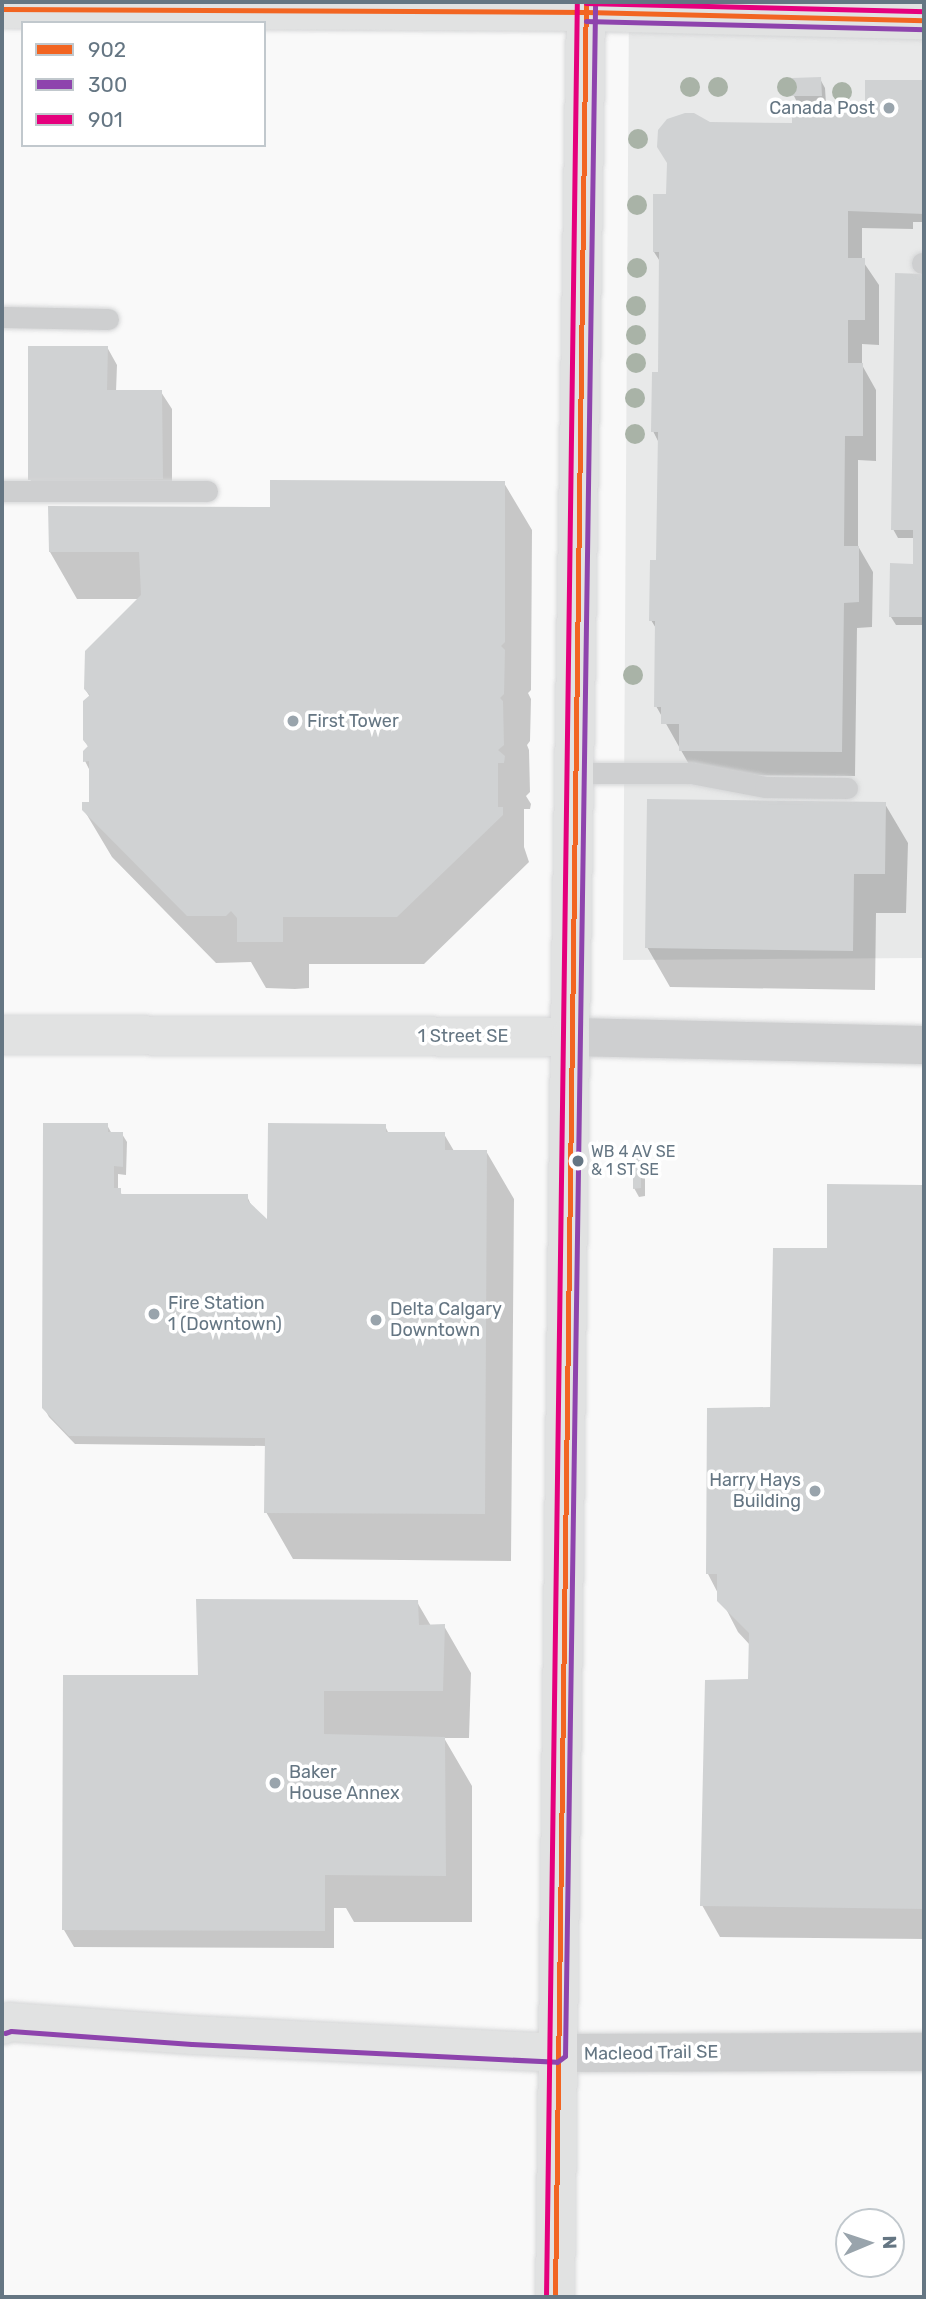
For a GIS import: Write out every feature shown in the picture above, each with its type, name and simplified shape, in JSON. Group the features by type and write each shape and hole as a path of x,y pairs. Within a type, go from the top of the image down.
{"main road":[{"path":"555,2297 586,7"},
{"path":"2,9 586,7 924,20"},
{"name":"1 Street SE","path":"2,1035 570,1037"},
{"name":"Macleod Trail SE","path":"2,2025 10,2021 192,2035 557,2053"}],"street":[{"name":"1 Street SE","path":"570,1037 924,1045"},
{"name":"Macleod Trail SE","path":"557,2053 924,2052"}],"lane":[{"path":"2,317 108,319"},
{"path":"2,491 207,491"},
{"path":"574,773 691,773 765,787 847,788"}],"shaded area":[{"path":"629,2 924,2 924,958 623,960"}],"building":[{"path":"821,77 822,96 792,96 792,78"},
{"path":"865,80 924,80 924,214 848,211 848,258 865,258 865,320 848,320 848,363 863,363 863,436 845,436 844,546 859,546 859,602 844,603 842,752 679,751 679,724 661,724 661,707 654,707 655,621 649,621 650,560 656,560 658,432 651,432 652,372 658,372 659,252 653,252 653,194 666,194 667,163 657,147 658,130 667,119 685,113 694,113 710,122 792,123 792,113 848,113 848,109 865,110"},
{"path":"895,273 924,274 924,617 889,617 890,563 913,564 913,530 891,530"},
{"path":"28,346 108,346 107,390 162,390 163,479 28,480"},
{"name":"First Tower","path":"270,480 505,481 505,642 501,646 505,650 504,694 500,698 503,701 504,745 498,750 505,756 504,763 498,763 498,807 503,807 503,815 397,917 283,917 283,942 237,942 237,918 231,911 226,916 187,916 82,810 82,802 89,802 89,761 83,762 83,751 88,746 83,740 83,701 90,695 84,689 85,651 141,595 139,552 49,552 48,506 270,507"},
{"path":"647,799 886,802 885,874 854,874 853,951 645,948"},
{"path":"43,1123 108,1123 108,1132 123,1132 123,1167 114,1166 114,1188 121,1188 121,1194 248,1194 248,1201 267,1219 268,1123 386,1124 386,1132 445,1132 445,1150 487,1150 485,1514 264,1513 265,1438 69,1436 42,1408"},
{"path":"633,1153 641,1153 641,1188 633,1189"},
{"name":"Harry Hays Building","path":"827,1184 924,1185 924,1909 700,1906 705,1680 748,1679 749,1633 717,1601 717,1574 706,1574 707,1408 770,1407 773,1248 827,1248"},
{"path":"196,1599 418,1600 419,1625 445,1624 443,1691 324,1691 324,1734 445,1737 446,1876 325,1875 325,1931 62,1930 63,1675 198,1675"}],"transit line":[{"name":"901","path":"546,2297 577,2"},
{"name":"902","path":"555,2297 586,2"},
{"name":"300","path":"5,2033 11,2031 192,2044 557,2062 565,2056 595,2"},
{"name":"901","path":"586,3 924,11"},
{"name":"902","path":"2,9 586,12 924,20"},
{"name":"300","path":"586,21 924,29"}],"place":[{"name":"Canada Post","path":"889,108"},
{"name":"First Tower","path":"293,721"},
{"name":"WB 4 AV SE & 1 ST SE","path":"578,1161"},
{"name":"Fire Station 1 (Downtown)","path":"154,1314"},
{"name":"Delta Calgary Downtown","path":"376,1320"},
{"name":"Harry Hays Building","path":"815,1491"},
{"name":"Baker House Annex","path":"275,1783"}]}
